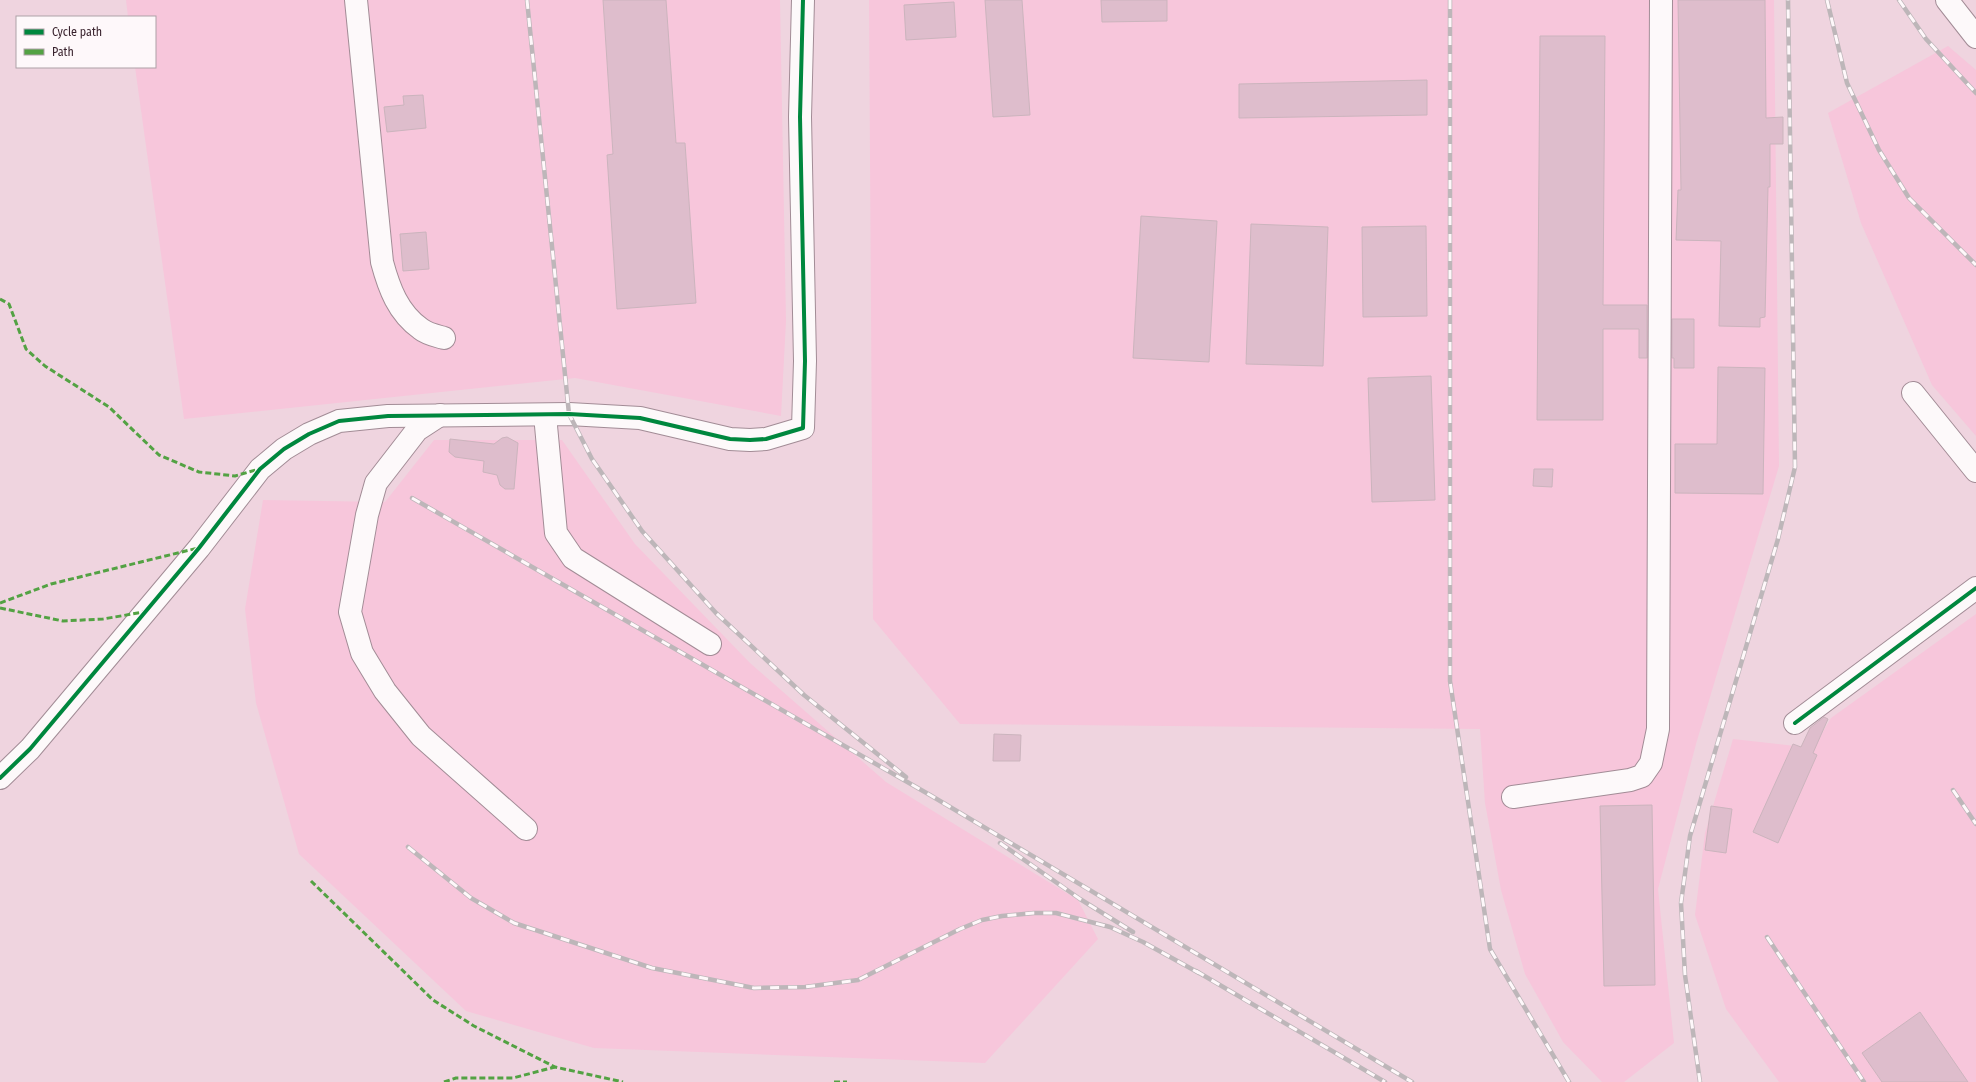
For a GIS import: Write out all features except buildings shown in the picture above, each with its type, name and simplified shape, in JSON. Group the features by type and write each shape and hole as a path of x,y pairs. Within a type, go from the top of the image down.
{"street":[{"path":"356,0 382,262 389,286 402,310 421,330 444,338"},
{"path":"0,778 35,743 199,548 260,469 284,449 309,434 339,421 388,416 440,415 569,414 640,418 730,439 766,439 803,428 805,361 800,118 803,0"},
{"path":"1513,797 1630,780 1642,776 1651,763 1658,729 1661,0"},
{"path":"1947,0 1976,38"},
{"path":"1914,393 1976,471"},
{"path":"440,415 417,430 376,483 367,515 350,612 362,654 385,692 421,736 526,829"},
{"path":"545,415 556,533 573,558 710,644"},
{"path":"1795,723 1976,588"}],"shaded area":[{"path":"126,0 780,0 786,321 781,416 575,378 184,419 135,68 156,68 156,16 128,16"},
{"path":"869,0 1774,0 1779,466 1696,744 1658,889 1674,1043 1624,1082 1602,1082 1563,1042 1525,974 1501,890 1485,803 1480,729 960,724 873,619"},
{"path":"1948,46 1976,70 1976,436 1932,385 1861,223 1828,113"},
{"path":"434,440 562,440 635,544 750,663 886,782 1078,900 1098,939 985,1063 594,1048 466,1011 299,854 256,703 245,609 263,500 385,502"},
{"path":"1976,614 1976,1082 1779,1082 1726,1009 1695,915 1705,833 1733,739 1813,748 1831,718"}],"railway":[{"path":"527,0 569,414 592,459 642,531 716,613 804,695 906,777"},
{"path":"1450,0 1450,681 1490,949 1569,1082"},
{"path":"1700,1082 1685,975 1681,903 1690,836 1778,539 1795,467 1788,0"},
{"path":"1827,0 1847,83 1879,150 1909,198 1976,265"},
{"path":"1899,0 1926,39 1976,93"},
{"path":"412,498 930,795 1412,1082"},
{"path":"1953,790 1976,824"},
{"path":"1000,843 1080,899 1133,932"},
{"path":"408,847 471,898 514,923 652,968 754,988 805,987 858,980 960,929 982,920 1002,916 1034,913 1056,913 1110,927 1143,942 1199,973"},
{"path":"1767,937 1864,1082"},
{"path":"1196,971 1385,1082"}],"marked path":[{"path":"0,299 9,304 26,349 45,366 109,407 159,455 199,472 235,476 259,469"},
{"path":"0,603 51,584 198,548"},
{"path":"0,608 63,621 103,619 144,612"},
{"path":"311,881 433,1000 474,1026 555,1067 623,1082"},
{"path":"444,1082 456,1078 513,1078 555,1067"},
{"path":"834,1082 847,1082"}],"cycle path":[{"path":"0,778 30,749 199,548 260,469 284,449 309,434 339,421 388,416 569,414 640,418 730,439 750,440 766,439 803,428 805,361 800,117 803,0"},
{"path":"1795,723 1976,588"}]}
